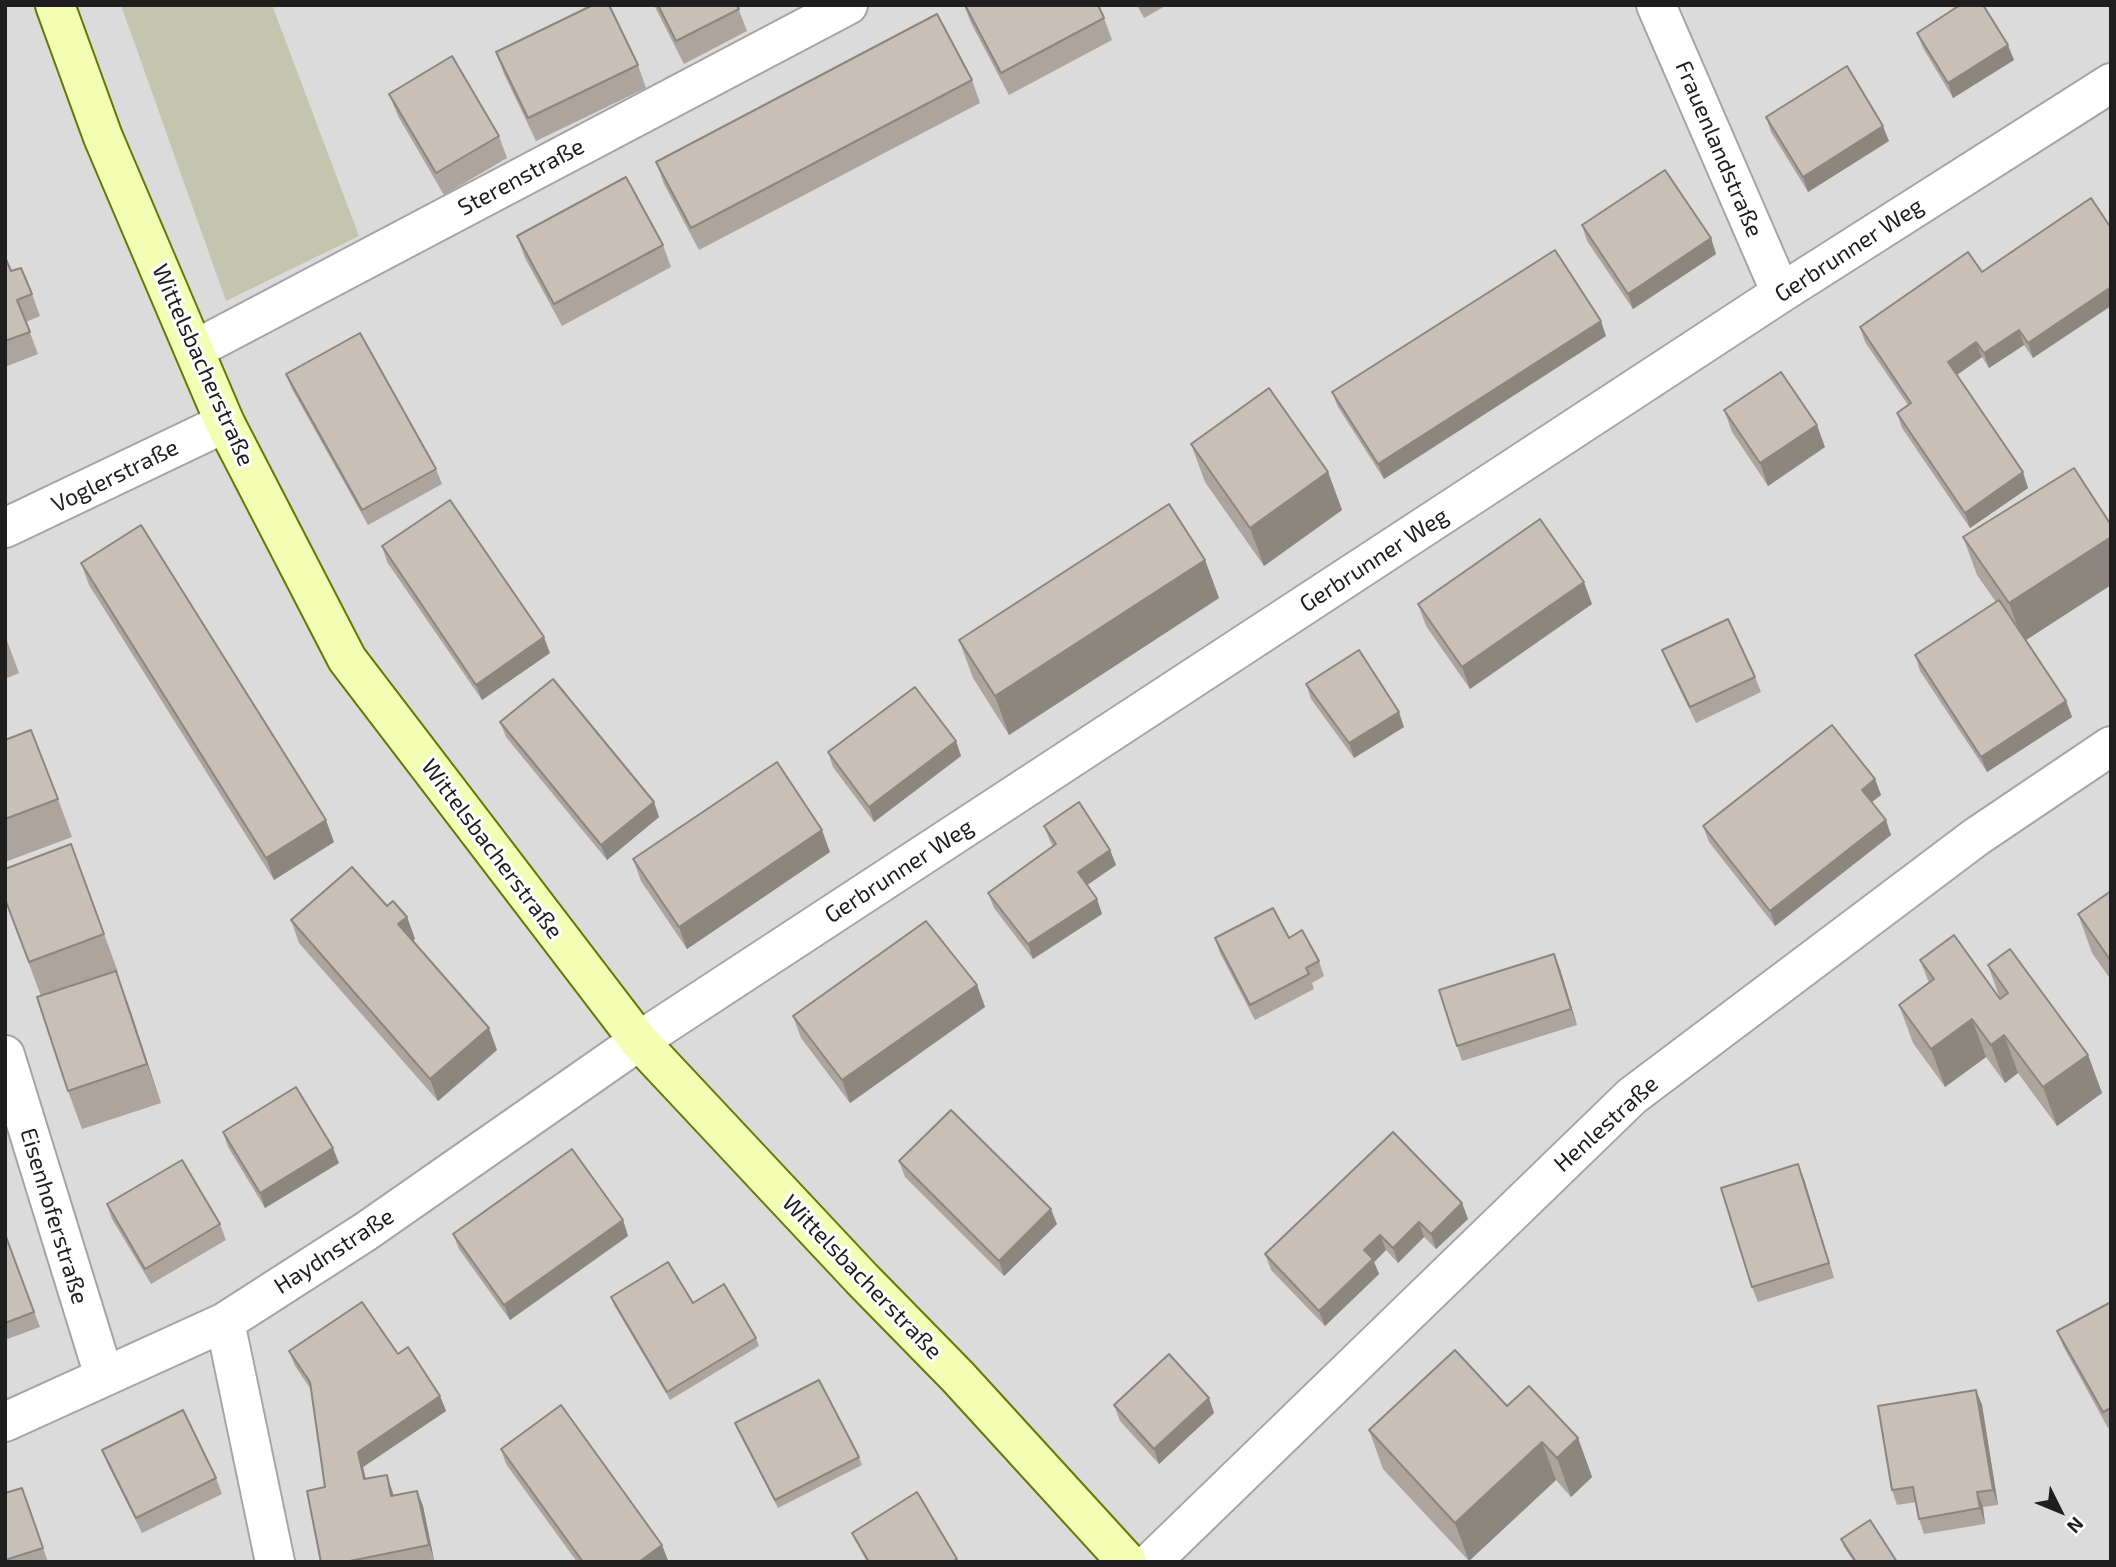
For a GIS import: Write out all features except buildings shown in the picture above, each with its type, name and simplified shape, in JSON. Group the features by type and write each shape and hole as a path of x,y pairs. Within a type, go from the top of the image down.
{"street":[{"name":"Wittelsbacherstraße","path":"55,5 103,137 225,423 347,659 639,1041 862,1279 958,1377 1127,1562"},
{"name":"Sterenstraße","path":"194,350 848,5"},
{"name":"Frauenlandstraße","path":"1657,5 1781,293"},
{"name":"Gerbrunner Weg","path":"639,1041 1781,293 2111,83"},
{"name":"Voglerstraße","path":"5,528 225,423"},
{"name":"Henlestraße","path":"1151,1562 1632,1096 1976,837 2111,746"},
{"name":"Haydnstraße","path":"5,1422 225,1322 365,1233 639,1041"},
{"name":"Eisenhoferstraße","path":"5,1055 104,1376"},
{"path":"225,1322 275,1562"}],"shaded area":[{"path":"5,5 2111,5 2111,1562 5,1562"},
{"path":"121,5 272,5 359,236 226,301"}]}
